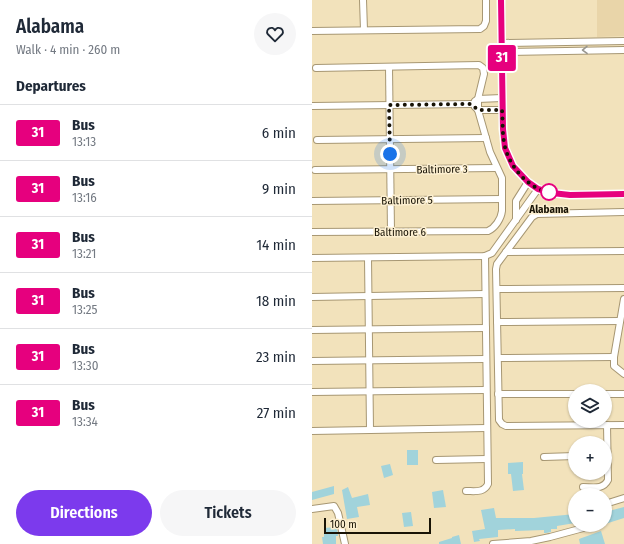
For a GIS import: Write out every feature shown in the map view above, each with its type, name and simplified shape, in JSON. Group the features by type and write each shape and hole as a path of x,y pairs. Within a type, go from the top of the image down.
{"street":[{"path":"363,0 364,30"},
{"path":"312,31 480,29 484,26 486,21 486,0"},
{"path":"501,0 503,129 505,148 513,166 528,182 538,189 552,193 570,195 624,194"},
{"path":"502,43 624,41"},
{"path":"502,52 624,50"},
{"path":"316,68 479,65 483,68 484,74 478,99 478,110 496,168 502,178 502,199"},
{"path":"389,66 391,232"},
{"path":"313,106 471,104 478,99 502,98"},
{"path":"471,104 478,110 502,110"},
{"path":"317,140 486,138"},
{"name":"Baltimore 3","path":"315,170 496,168"},
{"path":"516,220 516,201 528,182"},
{"path":"312,258 485,256 492,253 538,189"},
{"name":"Baltimore 5","path":"312,202 502,199"},
{"name":"Baltimore 6","path":"312,232 488,231 492,229 501,216 502,199"},
{"path":"568,425 506,426 499,420 496,270 506,252 532,217 537,214 624,212"},
{"path":"506,252 624,251"},
{"path":"466,491 482,491 486,489 488,484 485,256"},
{"path":"368,258 370,430"},
{"path":"496,289 624,288"},
{"path":"312,297 485,294"},
{"path":"624,299 614,358 614,366 624,374"},
{"path":"497,322 620,321"},
{"path":"312,330 486,328"},
{"path":"498,358 614,358"},
{"path":"312,361 486,359"},
{"path":"312,392 486,390"},
{"path":"498,394 568,394"},
{"path":"612,394 624,394"},
{"path":"612,425 624,425"},
{"path":"312,431 487,428"},
{"path":"544,457 568,456"},
{"path":"436,460 487,460"},
{"path":"583,487 600,487 605,485 608,480"},
{"path":"612,502 624,498"},
{"path":"312,509 334,506 338,512 345,544"},
{"path":"493,544 531,541 550,538 570,532"}],"shaded area":[{"path":"597,0 624,0 624,36 597,37"}],"building":[{"path":"407,450 418,450 418,465 407,465"},
{"path":"523,462 522,474 524,490 513,491 511,474 508,474 508,463"},
{"path":"390,464 393,475 384,478 381,466"},
{"path":"334,486 334,494 312,500 312,492"},
{"path":"348,487 352,498 368,494 370,505 357,507 359,517 347,519 342,490"},
{"path":"443,490 446,507 434,508 432,492"},
{"path":"624,507 624,518 612,522 612,510"},
{"path":"494,508 496,518 534,518 568,515 568,524 557,526 557,529 551,529 551,532 546,533 544,533 544,530 498,530 498,537 479,539 480,541 474,542 472,531 485,529 481,510"},
{"path":"411,512 413,526 404,527 402,513"},
{"path":"337,527 338,536 336,536 336,544 323,544 322,537 324,537 324,528"},
{"path":"601,532 605,544 580,544 579,539"},
{"path":"459,535 461,544 439,544 439,542"}],"bus line":[{"name":"31","path":"501,0 503,129 505,148 513,166 528,182 538,189 552,193 570,195 624,194"}],"place":[{"name":"Alabama","path":"549,192"}],"route":[{"path":"390,154 389,105 471,104 478,110 502,110 505,148 513,166 528,182 538,189 552,193 549,192"}]}
